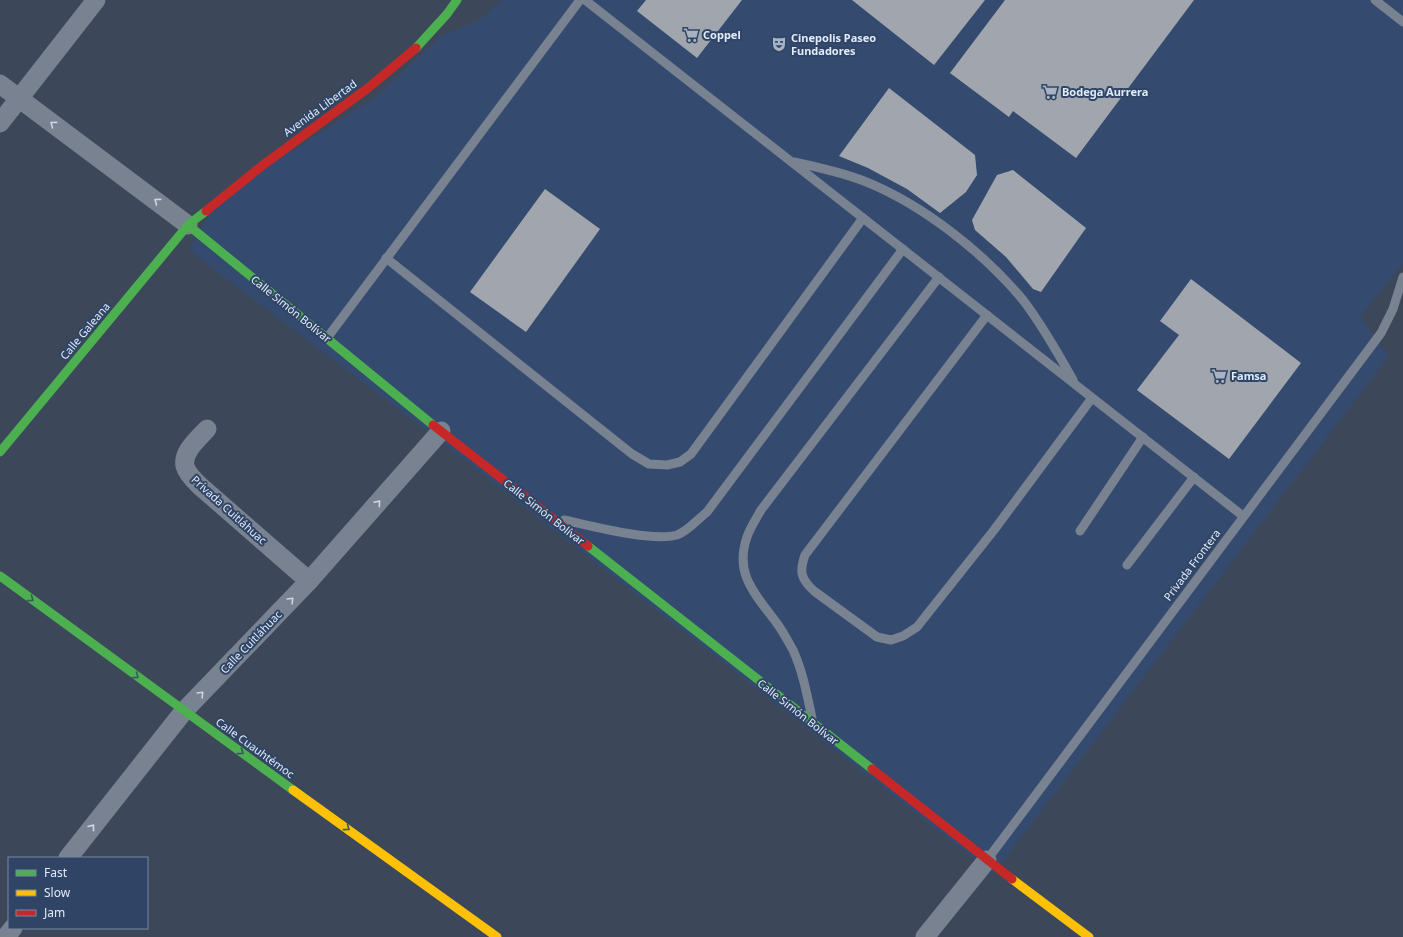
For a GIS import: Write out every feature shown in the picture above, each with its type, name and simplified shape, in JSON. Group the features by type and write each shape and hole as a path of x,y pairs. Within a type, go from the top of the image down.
{"street":[{"path":"0,123 96,0"},
{"name":"Avenida Libertad","path":"188,225 263,165 368,88 421,44 457,0"},
{"name":"Calle Simón Bolívar","path":"0,84 188,225 441,431 551,518 987,860 1089,937"},
{"name":"Calle Galeana","path":"0,452 188,225"},
{"name":"Privada Cuitláhuac","path":"207,429 189,450 185,467 189,474 200,486 309,581"},
{"name":"Calle Cuitláhuac","path":"69,857 184,712 309,581 441,431"},
{"name":"Calle Cuauhtémoc","path":"0,576 487,934"},
{"path":"925,937 987,860"},
{"path":"6,937 12,929"}],"lane":[{"path":"327,338 580,0"},
{"path":"1375,0 1403,22"},
{"path":"591,2 790,161 1244,516"},
{"path":"790,161 830,170 864,181 900,198 930,216 994,269 1023,301 1045,332 1075,384"},
{"path":"386,258 632,454 649,464 666,465 680,462 691,454 863,218"},
{"path":"551,518 628,533 662,537 678,534 692,525 706,512 903,249"},
{"path":"813,723 803,677 793,650 777,623 756,597 746,577 742,559 747,537 761,510 939,277"},
{"name":"Privada Frontera","path":"987,860 1381,333 1394,309 1403,277"},
{"path":"987,315 806,555 802,564 802,574 805,583 814,591 877,637 891,640 903,636 917,627 994,530 1092,398"},
{"path":"1080,531 1143,437"},
{"path":"1127,565 1194,477"}],"shaded area":[{"path":"502,0 1403,0 1403,263 1360,317 1389,356 993,874 444,444 189,250 219,198 376,97 441,36 479,20"}],"building":[{"name":"Coppel","path":"646,0 742,0 697,58 637,11"},
{"path":"852,0 985,0 934,65"},
{"name":"Bodega Aurrera","path":"1005,0 1194,0 1076,158 1013,111 1009,117 950,73"},
{"path":"889,88 975,155 977,175 966,192 940,213 907,189 868,168 839,156"},
{"path":"1013,170 1086,228 1041,292 1033,289 1006,257 975,230 972,220 997,175"},
{"path":"545,189 600,229 526,332 470,292"},
{"name":"Famsa","path":"1191,279 1301,363 1229,459 1137,390 1179,335 1160,321"}],"traffic: fast":[{"path":"416,48 447,14 457,0"},
{"path":"0,452 188,225 206,211"},
{"path":"188,225 433,425"},
{"path":"588,546 872,769"},
{"path":"0,576 293,790"}],"traffic: slow":[{"path":"293,790 497,937"},
{"path":"1012,879 1089,937"}],"traffic: jam":[{"path":"206,211 263,165 368,88 416,48"},
{"path":"433,425 588,546"},
{"path":"872,769 1012,879"}],"place":[{"name":"Coppel","path":"691,35"},
{"name":"Cinepolis Paseo Fundadores","path":"779,44"},
{"name":"Bodega Aurrera","path":"1050,92"},
{"name":"Famsa","path":"1219,376"}]}
